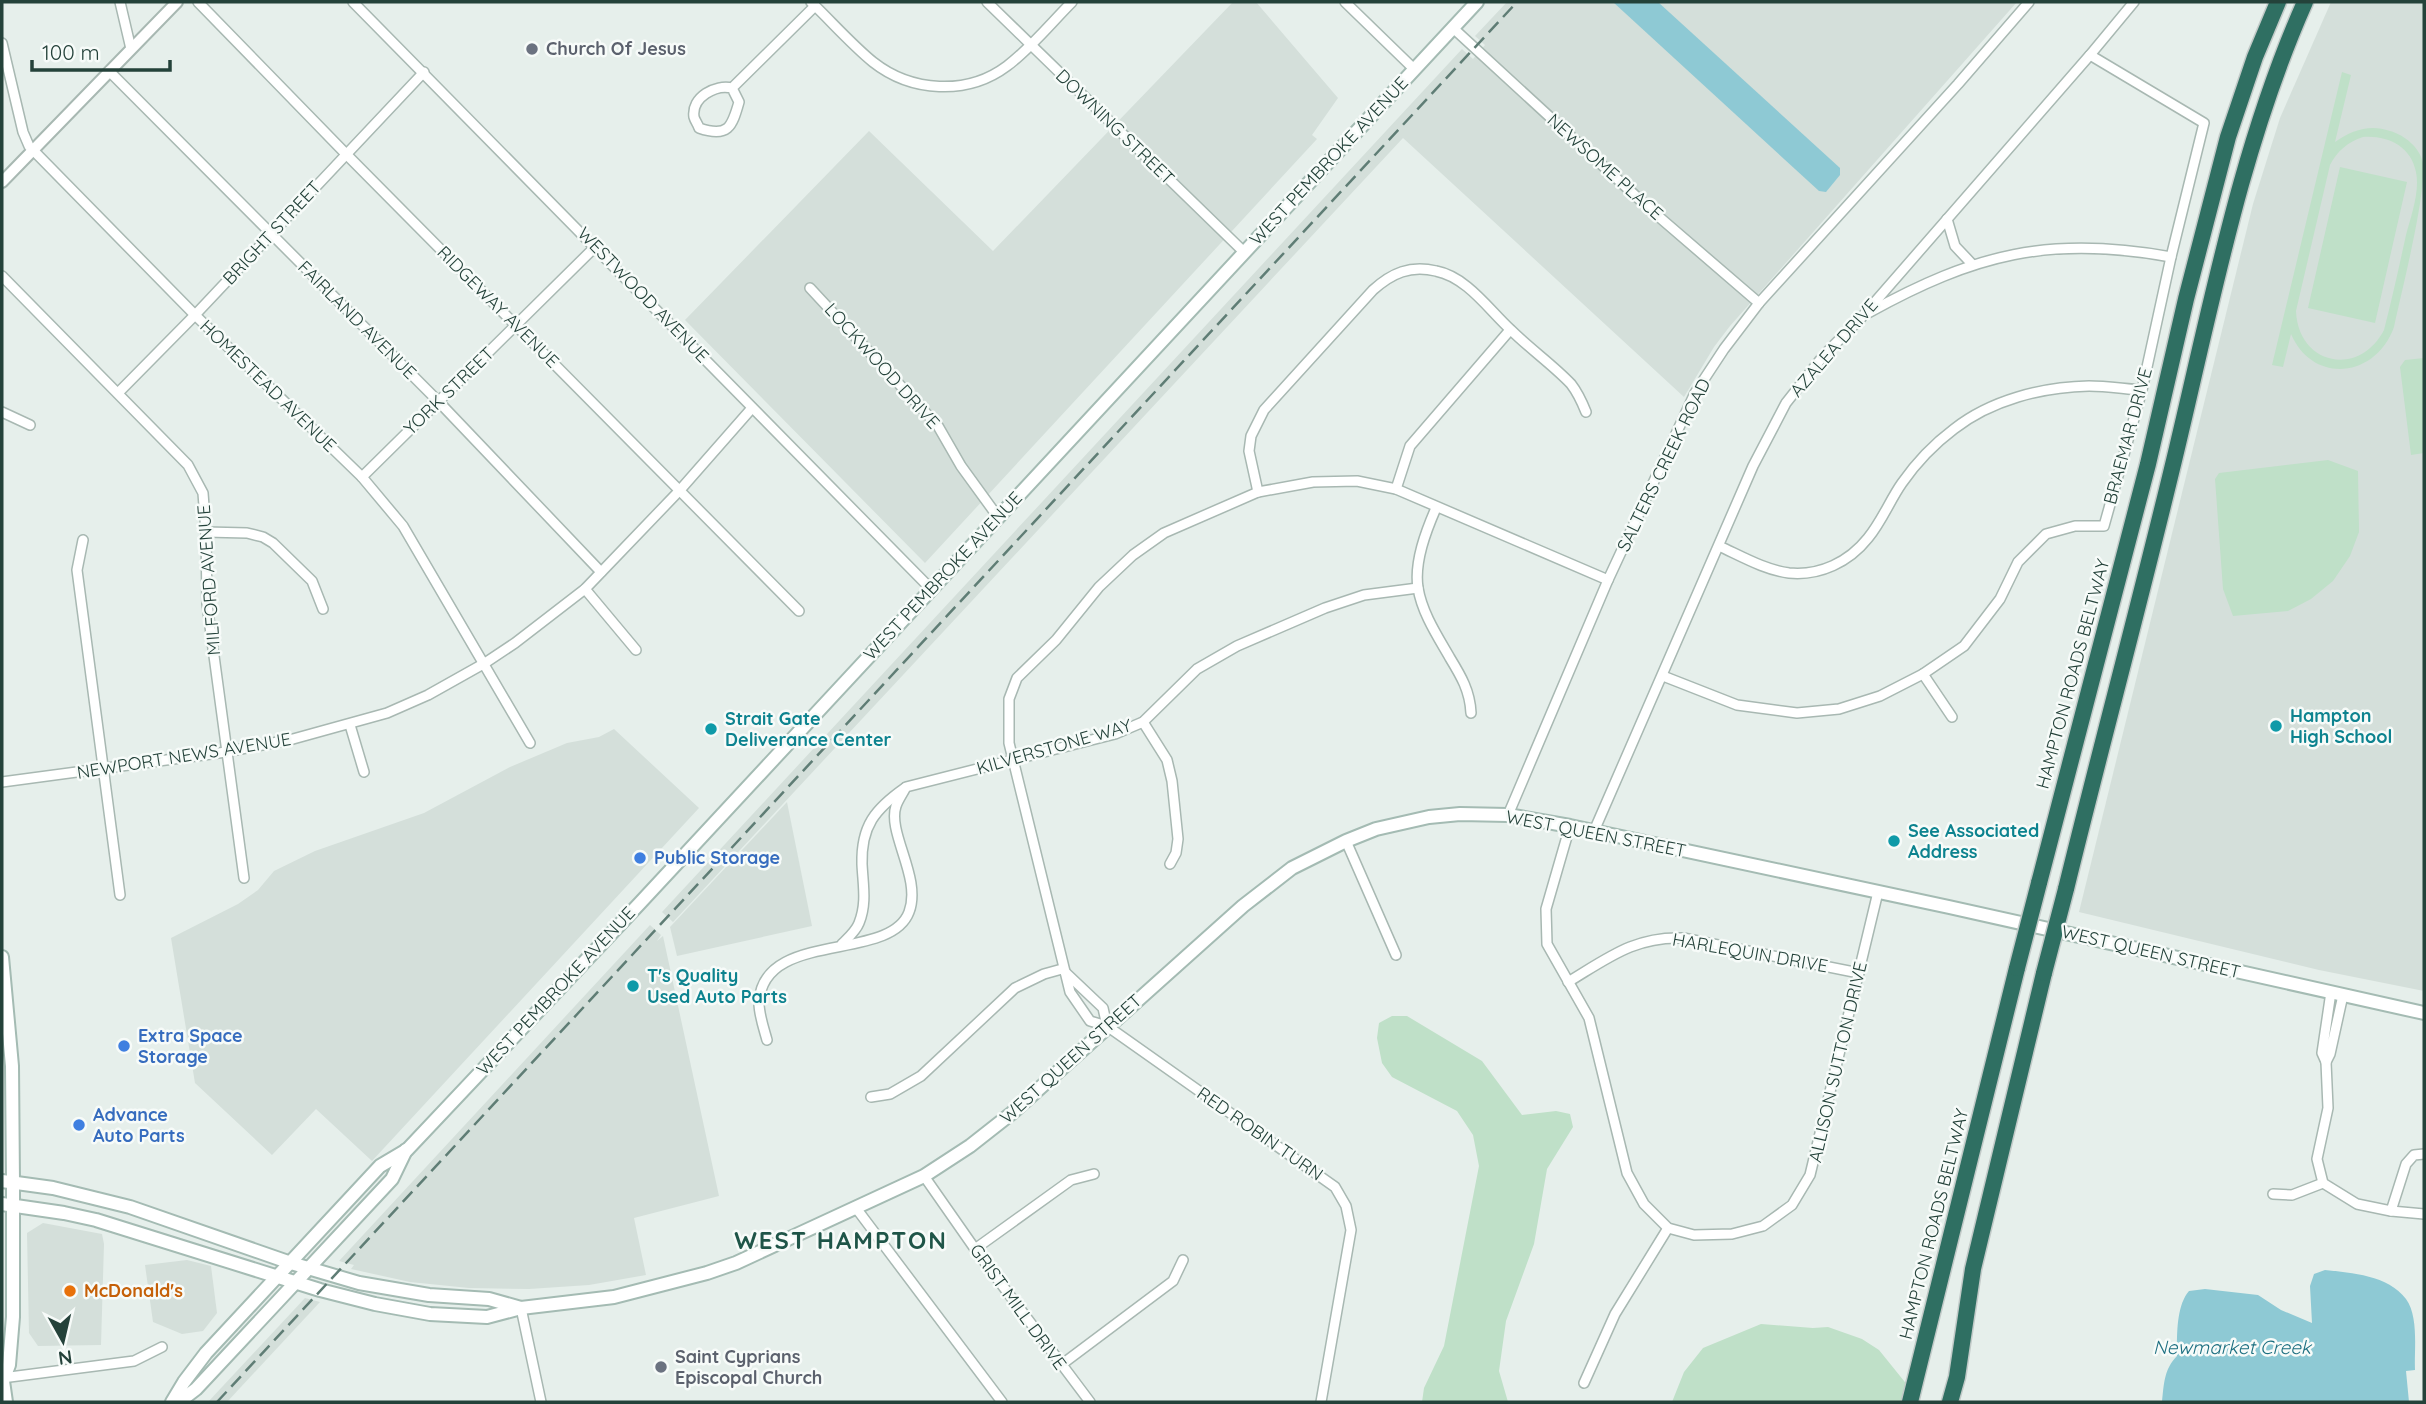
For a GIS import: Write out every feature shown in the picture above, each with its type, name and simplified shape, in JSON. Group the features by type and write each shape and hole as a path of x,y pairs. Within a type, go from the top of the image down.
{"highway":[{"name":"HAMPTON ROADS BELTWAY","path":"1910,1402 2017,968 2148,464 2186,299 2228,138 2278,2"},
{"path":"1950,1402 1957,1377 1973,1269 2044,973 2171,474 2238,191 2277,69 2305,2"},
{"path":"1957,1377 1959,1402"}],"main road":[{"name":"WEST PEMBROKE AVENUE","path":"179,1402 196,1389 297,1283 391,1179 407,1150 1477,2"},
{"name":"WEST QUEEN STREET","path":"7,1204 96,1220 297,1283 362,1301 430,1314 487,1317 521,1308 600,1300 696,1277 736,1263 924,1176 970,1146 1012,1113 1267,886 1292,868 1376,829 1429,817 1460,814 1508,814 1570,826 2424,1013"},
{"path":"2,957 12,1066 7,1204 13,1317 9,1365 2,1377 6,1402"},
{"name":"WEST PEMBROKE AVENUE","path":"173,1402 195,1365 380,1167 407,1150"},
{"name":"WEST QUEEN STREET","path":"7,1182 53,1188 130,1207 291,1263 377,1287 429,1295 489,1299 521,1308"}],"street":[{"path":"120,2 131,49"},
{"path":"2,182 177,2"},
{"name":"RIDGEWAY AVENUE","path":"198,2 799,611"},
{"name":"WESTWOOD AVENUE","path":"353,2 931,589"},
{"name":"DOWNING STREET","path":"987,2 1244,252"},
{"path":"732,88 813,4 873,62 893,75 918,84 949,88 978,82 1006,67 1072,2"},
{"path":"1345,2 1415,69"},
{"name":"SALTERS CREEK ROAD","path":"1508,814 1608,580 1695,393 1759,303 1958,85 2029,2"},
{"name":"AZALEA DRIVE","path":"1594,831 1752,466 1786,403 1824,355 1861,318 2134,2"},
{"name":"NEWSOME PLACE","path":"1453,28 1651,209 1759,303"},
{"name":"HOMESTEAD AVENUE","path":"2,43 23,132 32,150 195,315 362,477 403,526 530,743"},
{"name":"BRAEMAR DRIVE","path":"1663,676 1737,705 1797,713 1839,709 1881,696 1923,674 1964,646 2000,599 2018,562 2046,534 2075,526 2104,526 2143,390 2171,257 2204,123 2090,55"},
{"name":"FAIRLAND AVENUE","path":"109,71 438,401 601,572"},
{"name":"BRIGHT STREET","path":"118,393 424,72"},
{"path":"722,86 732,88 739,102 734,121 726,130 718,133 699,128 694,116 697,103 708,91 722,86"},
{"path":"1947,219 1955,246 1972,264"},
{"name":"YORK STREET","path":"362,477 596,246"},
{"path":"1861,318 1919,286 1972,264 2007,255 2047,249 2130,250 2171,257"},
{"path":"1258,492 1249,451 1251,436 1264,410 1373,290 1388,276 1404,271 1422,269 1451,275 1468,288 1570,384 1580,397 1586,412"},
{"name":"MILFORD AVENUE","path":"2,276 188,465 202,493 206,532 207,604 244,878"},
{"name":"LOCKWOOD DRIVE","path":"810,288 938,426 961,466 998,517"},
{"path":"1396,488 1410,446 1510,330"},
{"path":"1719,546 1787,573 1809,574 1835,566 1868,538 1902,484 1924,457 1952,430 1974,415 2000,402 2041,392 2090,386 2143,390"},
{"name":"NEWPORT NEWS AVENUE","path":"2,782 226,752 350,725 428,695 485,663 548,619 585,589 680,490 752,408"},
{"path":"2,412 30,425"},
{"name":"RED ROBIN TURN","path":"1321,1402 1351,1230 1346,1206 1335,1187 1107,1027 1090,1021 1070,992 1062,970 1013,760 1008,723 1009,699 1017,678 1055,640 1099,587 1133,555 1164,533 1258,492 1313,482 1357,481 1396,488 1436,508 1608,580"},
{"path":"1436,508 1427,529 1418,588 1434,630 1466,685 1471,713"},
{"path":"206,532 247,533 273,543 312,581 323,609"},
{"path":"83,540 77,570 120,895"},
{"name":"KILVERSTONE WAY","path":"842,944 858,926 863,911 865,893 862,862 867,828 885,803 906,787 1115,734 1143,722 1197,669 1237,646 1325,608 1364,595 1418,588"},
{"path":"585,589 636,650"},
{"path":"1923,674 1952,717"},
{"path":"1143,722 1167,760 1172,780 1178,839 1176,853 1170,864"},
{"path":"350,725 364,772"},
{"path":"767,1040 759,1003 764,984 774,971 795,957 842,944 880,938 900,926 910,911 912,894 909,871 897,829 895,808 906,787"},
{"path":"1570,826 1546,909 1547,944 1589,1018 1627,1173 1644,1204 1668,1228 1615,1314 1584,1383"},
{"path":"1346,841 1396,955"},
{"name":"ALLISON SUTTON DRIVE","path":"1668,1228 1693,1235 1732,1234 1763,1226 1793,1205 1811,1175 1878,892"},
{"name":"HARLEQUIN DRIVE","path":"1568,982 1623,949 1660,937 1683,937 1858,973"},
{"path":"871,1097 890,1094 920,1076 1015,988 1044,974 1062,970 1103,1008 1107,1027"},
{"path":"2337,993 2322,1053 2326,1062 2328,1108 2316,1159 2323,1183 2357,1204 2424,1214"},
{"path":"2391,1211 2406,1164 2414,1155 2424,1154"},
{"path":"975,1249 1071,1180 1094,1174"},
{"name":"GRIST MILL DRIVE","path":"924,1176 1060,1365 1090,1402"},
{"path":"2273,1194 2291,1195 2323,1183"},
{"path":"856,1208 1002,1402"},
{"path":"1060,1365 1173,1281 1183,1260"},
{"path":"521,1308 541,1402"},
{"path":"2,1377 134,1361 162,1347"}],"shaded area":[{"path":"1233,2 1256,2 1338,98 1312,135 1317,139 925,563 685,320 869,131 993,251"},
{"path":"1507,2 2017,2 1730,326 1684,397 1403,138 673,922 662,912 1462,49 1473,59 1485,45 1475,36"},
{"name":"Hampton High School","path":"2331,2 2424,2 2424,991 2319,970 2079,912 2253,204 2280,118"},
{"path":"614,729 699,808 372,1161 316,1109 272,1155 195,1083 171,938 238,904 258,890 274,871 315,851 424,813 510,767 567,743 599,737"},
{"path":"787,802 812,926 677,956 670,927"},
{"path":"650,925 661,935 657,941 663,936 719,1196 634,1218 646,1275 589,1285 529,1289 469,1288 410,1282 351,1269 354,1265 339,1261"},
{"path":"43,1223 102,1234 101,1345 38,1346 29,1333 27,1233"},
{"path":"187,1260 211,1266 217,1313 203,1331 182,1334 153,1322 145,1265"},
{"path":"305,1298 320,1302 227,1402 208,1402"}],"green space":[{"path":"2342,72 2351,75 2335,142 2361,129 2383,129 2396,133 2411,143 2419,152 2423,163 2421,198 2394,327 2385,344 2373,357 2359,365 2344,369 2329,368 2314,362 2301,350 2291,334 2283,367 2272,365","holes":["2363,137 2389,140 2409,155 2416,172 2416,196 2384,330 2373,345 2360,355 2331,359 2307,344 2299,329 2296,311 2330,165 2348,144"]},
{"path":"2340,167 2407,182 2375,323 2308,308"},
{"path":"2424,358 2424,453 2411,455 2400,367 2405,360"},
{"path":"2328,460 2358,471 2359,532 2350,556 2333,581 2311,599 2288,611 2233,616 2223,589 2215,479 2219,473"},
{"path":"1392,1016 1407,1016 1482,1061 1522,1115 1556,1111 1570,1114 1573,1127 1547,1169 1534,1244 1506,1321 1499,1371 1508,1402 1422,1402 1424,1388 1444,1346 1479,1166 1473,1135 1457,1111 1392,1077 1382,1063 1377,1038 1379,1023"},
{"path":"1761,1324 1828,1327 1862,1339 1879,1350 1921,1402 1672,1402 1684,1372 1703,1348"}],"water":[{"path":"1613,2 1658,2 1840,168 1840,175 1826,192 1819,191"},
{"name":"Newmarket Creek","path":"2325,1270 2380,1280 2406,1299 2413,1315 2415,1334 2415,1370 2406,1371 2409,1402 2162,1402 2167,1372 2177,1356 2179,1313 2189,1291 2205,1289 2258,1295 2281,1310 2312,1323 2310,1286 2314,1274"}],"railway":[{"path":"217,1402 1517,2"}],"place":[{"name":"Church Of Jesus","path":"532,49"},
{"name":"Hampton High School","path":"2276,726"},
{"name":"Strait Gate Deliverance Center","path":"711,729"},
{"name":"See Associated Address","path":"1894,841"},
{"name":"Public Storage","path":"640,858"},
{"name":"T's Quality Used Auto Parts","path":"633,986"},
{"name":"Extra Space Storage","path":"124,1046"},
{"name":"Advance Auto Parts","path":"79,1125"},
{"name":"McDonald's","path":"70,1291"},
{"name":"Saint Cyprians Episcopal Church","path":"661,1367"}],"district":[{"name":"WEST HAMPTON","path":"841,1241"}]}
